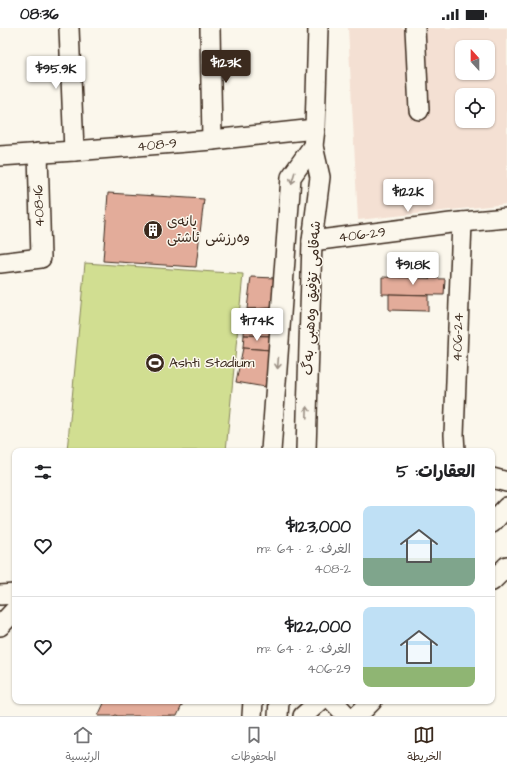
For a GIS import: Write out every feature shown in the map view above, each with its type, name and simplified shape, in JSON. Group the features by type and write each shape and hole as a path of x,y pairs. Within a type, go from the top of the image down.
{"street":[{"path":"69,28 74,152"},
{"path":"210,28 212,140"},
{"name":"شەقامی تۆفیق وەهبی بەگ","path":"306,448 312,241 320,176 314,137 318,28"},
{"path":"415,28 419,110"},
{"name":"408-9","path":"0,156 74,152 212,140 314,137"},
{"name":"شەقامی تۆفیق وەهبی بەگ","path":"271,448 292,177 314,137"},
{"name":"408-16","path":"0,263 41,258 38,153"},
{"name":"406-29","path":"312,241 462,222 507,218"},
{"name":"406-24","path":"455,448 454,435 462,222"},
{"path":"495,479 507,482"},
{"path":"495,520 507,507"},
{"path":"495,578 507,566"},
{"path":"0,595 12,594"},
{"path":"0,626 12,613"},
{"path":"252,716 253,704"},
{"path":"278,716 279,704"},
{"path":"303,716 317,704"},
{"path":"336,704 347,716"},
{"path":"357,716 369,704"}],"shaded area":[{"path":"348,28 507,28 507,204 358,220"}],"green space":[{"name":"Ashti Stadium","path":"85,263 243,274 226,448 67,448"}],"building":[{"name":"یانەی وەرزشی ئاشتی","path":"108,193 204,199 196,267 103,261"},
{"path":"251,277 276,278 273,308 247,309"},
{"path":"382,277 445,279 444,295 382,294"},
{"path":"389,294 428,295 428,311 389,310"},
{"path":"273,308 272,320 245,320 247,309"},
{"path":"245,320 272,320 271,336 244,335"},
{"path":"244,335 271,336 270,350 243,348"},
{"path":"243,348 270,350 265,387 236,382"},
{"path":"104,704 183,704 177,716 98,716"}],"place":[{"name":"یانەی وەرزشی ئاشتی","path":"153,230"},
{"name":"Ashti Stadium","path":"155,363"}]}
